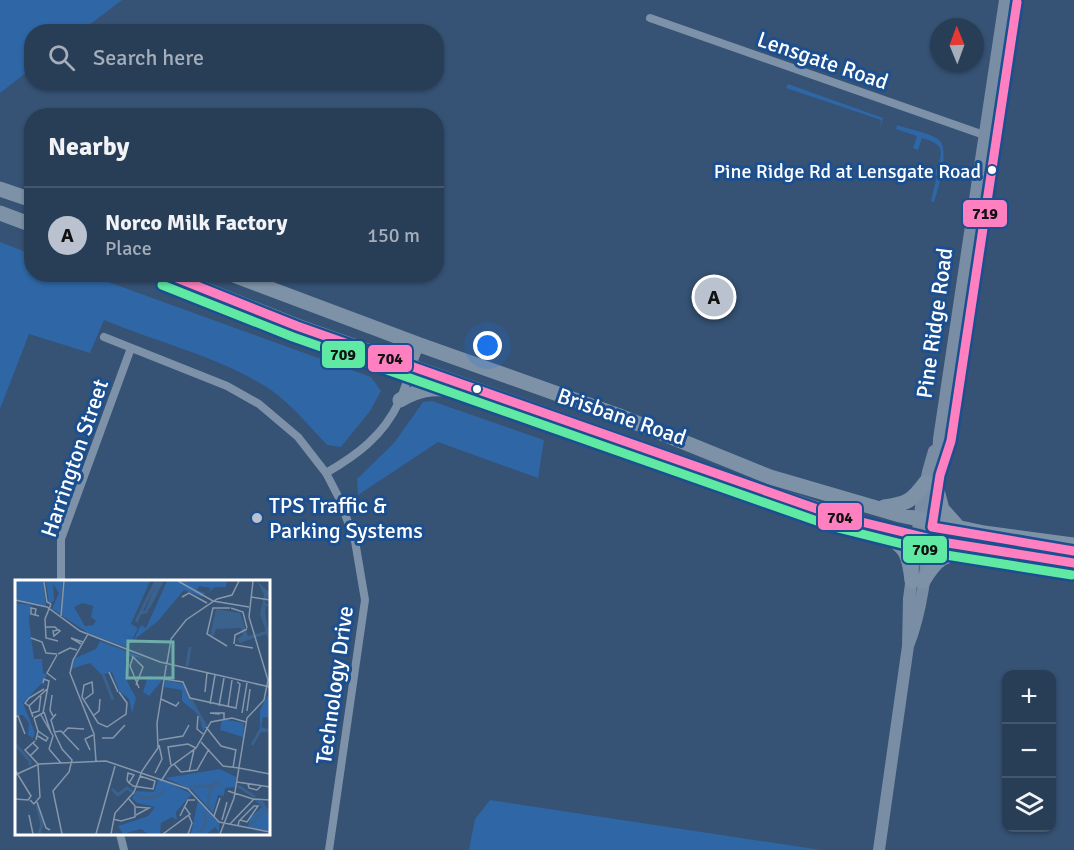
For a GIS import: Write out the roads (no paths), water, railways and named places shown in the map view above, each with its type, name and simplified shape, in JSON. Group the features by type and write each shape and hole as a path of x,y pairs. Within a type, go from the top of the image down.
{"highway":[{"path":"0,189 24,197"},
{"path":"0,213 24,222"},
{"name":"Brisbane Road","path":"186,282 297,326 777,496 872,526 924,538 1074,563"},
{"name":"Brisbane Road","path":"252,282 617,415 770,477 872,508 959,528 1074,545"},
{"path":"400,400 420,390 439,388 543,412"},
{"path":"872,508 906,503 931,483 942,509 959,528"},
{"path":"872,526 895,540 906,551 918,581 947,555 1001,552"}],"street":[{"name":"Pine Ridge Road","path":"879,850 908,646 915,627 925,520 1005,0"},
{"name":"Lensgate Road","path":"650,18 984,135"},
{"name":"Technology Drive","path":"104,337 227,386 259,404 298,437 326,473 348,520 355,541 365,600 328,850"},
{"path":"326,473 356,454 381,432 400,400 420,345"},
{"name":"Harrington Street","path":"61,580 61,539 131,348"},
{"path":"120,835 124,850"}],"place":[{"name":"Pine Ridge Rd at Lensgate Road","path":"992,170"},
{"name":"Norco Milk Factory","path":"714,297"},
{"name":"TPS Traffic & Parking Systems","path":"257,518"}]}
